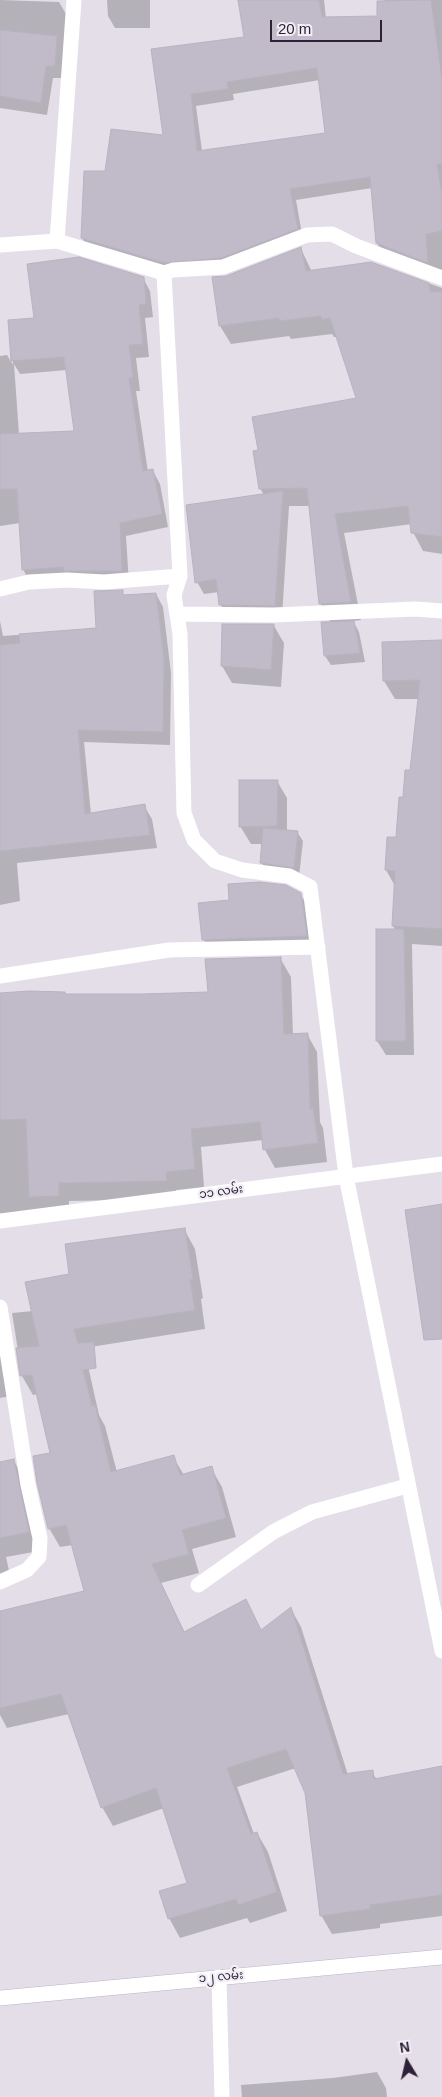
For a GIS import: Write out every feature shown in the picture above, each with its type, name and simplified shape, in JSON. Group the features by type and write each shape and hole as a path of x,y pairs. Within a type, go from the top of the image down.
{"street":[{"path":"56,241 74,0"},
{"path":"0,245 56,241 164,273 173,270 223,267 307,235 332,234 356,246 442,278"},
{"path":"164,273 180,576 174,595 178,614 184,813 194,840 215,861 242,870 289,876 310,887 346,1176 407,1486 442,1651"},
{"path":"0,589 29,582 67,580 104,582 180,576"},
{"path":"178,614 273,615 416,610 442,611"},
{"path":"0,976 169,950 318,947"},
{"name":"၁၁ လမ်း","path":"0,1221 442,1164"},
{"path":"0,1307 28,1485 40,1538 38,1557 27,1570 0,1582"},
{"path":"198,1585 273,1532 312,1512 407,1486"},
{"name":"၁၂ လမ်း","path":"0,1998 442,1957"},
{"path":"219,1977 222,2097"}],"building":[{"path":"238,0 319,0 322,17 377,16 377,1 431,0 442,79 442,164 437,164 442,195 442,231 426,234 428,263 376,243 370,177 290,189 298,229 221,258 164,263 81,238 84,171 105,171 111,129 163,135 151,49 244,37","holes":["317,68 325,133 197,151 191,94 228,89 227,82"]},
{"path":"0,30 57,36 55,66 46,66 41,103 0,96"},
{"path":"301,247 306,271 371,262 429,283 430,292 442,291 442,537 411,533 408,506 335,514 351,602 319,604 307,488 259,489 253,451 258,450 252,417 356,398 330,318 322,319 321,316 279,321 279,318 219,326 212,277 226,276"},
{"path":"79,257 144,277 146,304 139,305 143,344 129,345 133,378 129,378 143,471 153,469 162,514 120,523 122,571 64,571 63,567 22,570 17,489 0,489 0,434 74,431 64,357 11,361 8,320 34,318 27,264"},
{"path":"283,491 275,606 219,605 216,579 195,583 186,505"},
{"path":"123,590 123,595 156,593 164,659 163,732 78,730 85,814 145,804 150,835 0,851 0,645 20,643 19,634 96,628 94,591"},
{"path":"354,621 360,653 324,656 321,622"},
{"path":"222,624 274,624 271,670 221,666"},
{"path":"442,640 442,929 392,926 395,871 385,870 387,837 396,837 399,797 403,797 405,770 410,770 420,680 383,681 382,642"},
{"path":"239,780 278,780 277,826 239,827"},
{"path":"263,828 298,831 294,868 260,863"},
{"path":"259,882 286,885 301,893 307,936 202,940 198,903 229,900 228,884"},
{"path":"376,929 404,929 406,1041 376,1041"},
{"path":"281,957 284,1034 308,1033 310,1109 313,1108 318,1143 263,1150 260,1122 191,1129 195,1169 166,1172 167,1181 59,1183 59,1196 29,1197 26,1119 0,1120 0,993 29,991 65,992 65,994 208,992 205,959"},
{"path":"442,1204 442,1339 424,1340 405,1210"},
{"path":"185,1228 193,1279 190,1280 195,1310 74,1329 78,1343 94,1342 96,1368 83,1370 92,1406 95,1405 111,1472 174,1455 180,1475 212,1466 226,1518 182,1530 189,1554 152,1564 184,1632 246,1599 261,1630 291,1607 343,1774 373,1770 374,1779 442,1766 442,1895 370,1905 370,1909 320,1916 305,1793 286,1749 227,1768 251,1834 257,1832 277,1892 238,1905 236,1899 168,1919 159,1891 187,1883 156,1788 101,1808 61,1694 0,1708 0,1611 84,1591 66,1525 48,1529 37,1483 33,1456 50,1453 32,1375 20,1376 16,1348 39,1346 25,1282 69,1274 65,1244"},
{"path":"14,1459 29,1532 0,1538 0,1462"}]}
